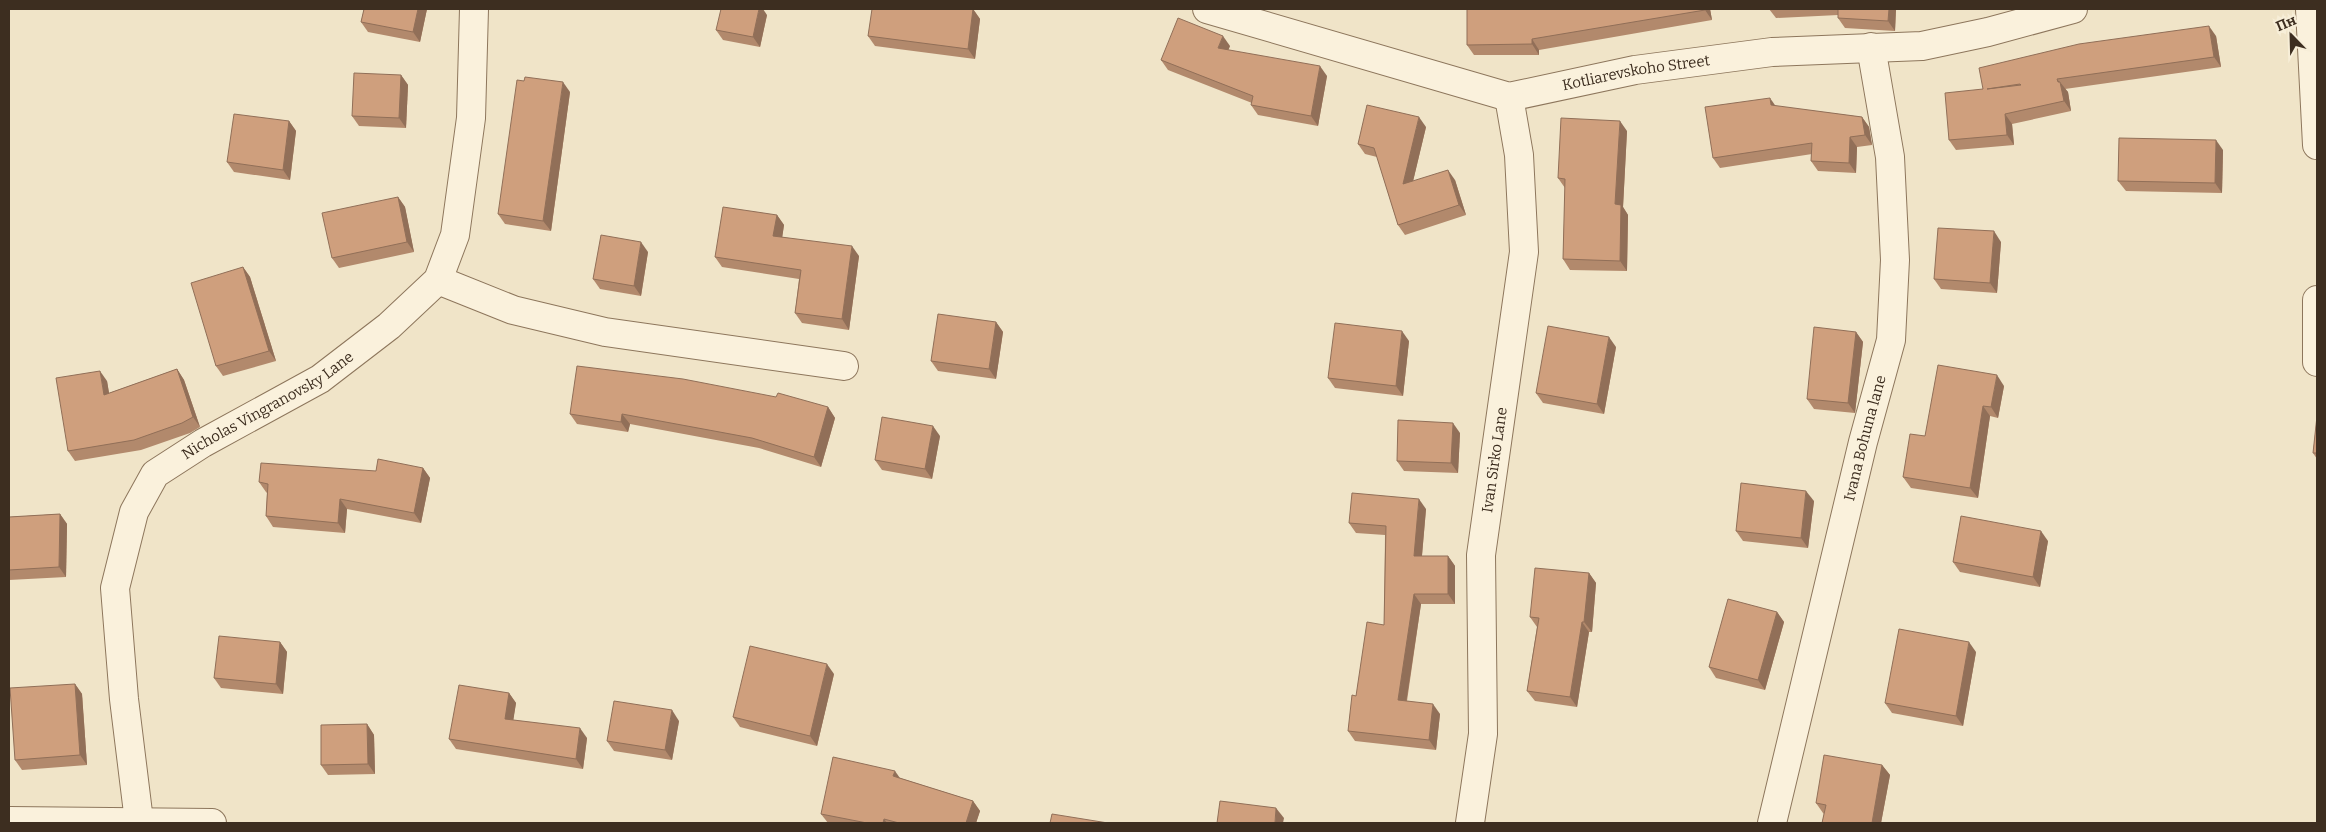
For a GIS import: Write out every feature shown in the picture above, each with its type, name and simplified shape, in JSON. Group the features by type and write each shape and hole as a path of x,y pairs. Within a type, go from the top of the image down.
{"street":[{"name":"Nicholas Vingranovsky Lane","path":"139,821 124,699 115,588 134,512 155,474 203,443 320,379 389,326 438,280 455,235 471,118 474,9"},
{"name":"Kotliarevskoho Street","path":"1207,9 1247,15 1509,97 1635,70 1772,52 1922,46 1988,32 2073,9"},
{"path":"2310,9 2317,145"},
{"name":"Ivana Bohuna lane","path":"1772,823 1863,442 1891,340 1895,260 1890,157 1871,47"},
{"name":"Ivan Sirko Lane","path":"1470,823 1483,734 1481,555 1524,252 1519,155 1509,97"},
{"path":"438,280 513,310 605,332 844,366"},
{"path":"2317,300 2317,362"},
{"path":"9,821 212,823"}],"building":[{"path":"364,9 418,9 413,32 361,22"},
{"path":"721,9 759,9 753,37 716,30"},
{"path":"872,9 973,9 968,49 868,36"},
{"path":"1467,9 1705,10 1532,39 1532,44 1467,45"},
{"path":"1838,9 1889,9 1888,21 1838,18"},
{"path":"1178,18 1223,36 1218,48 1320,66 1311,116 1251,105 1253,96 1161,60"},
{"path":"2209,26 2214,57 2057,79 2060,82 2064,101 2005,114 2007,135 1949,140 1945,93 1983,89 1979,68 2079,44","holes":["2020,84 2021,85 1987,89"]},
{"path":"354,73 401,75 399,118 352,116"},
{"path":"525,77 563,82 543,221 498,214 517,80 524,81"},
{"path":"1770,98 1771,105 1862,117 1865,135 1850,137 1849,163 1811,161 1812,143 1713,158 1705,107"},
{"path":"1367,105 1419,117 1403,184 1448,170 1459,205 1398,225 1374,148 1358,144"},
{"path":"234,114 289,121 283,170 227,162"},
{"path":"1561,118 1620,121 1615,204 1621,205 1620,261 1563,259 1565,179 1558,178"},
{"path":"2119,138 2216,140 2215,183 2118,181"},
{"path":"398,197 407,242 332,258 322,213"},
{"path":"723,207 777,215 773,236 852,246 842,319 795,313 801,270 715,257"},
{"path":"1938,228 1994,231 1990,283 1934,279"},
{"path":"601,235 641,242 634,286 593,279"},
{"path":"243,267 269,351 216,366 191,283"},
{"path":"938,314 996,322 989,369 931,361"},
{"path":"1335,323 1402,331 1396,386 1328,378"},
{"path":"1548,326 1609,337 1597,404 1536,393"},
{"path":"1814,327 1856,332 1848,403 1807,399"},
{"path":"1938,365 1997,375 1991,407 1983,406 1970,488 1903,477 1910,434 1925,436"},
{"path":"577,366 683,379 776,397 778,393 828,407 814,457 752,438 622,414 621,422 570,414"},
{"path":"177,369 193,417 182,423 134,440 68,451 56,378 100,371 104,395"},
{"path":"2317,416 2317,453 2313,453"},
{"path":"882,417 933,426 925,469 875,460"},
{"path":"1398,420 1453,423 1451,463 1397,461"},
{"path":"378,459 423,468 414,513 340,499 338,523 266,516 268,484 259,482 261,463 376,471"},
{"path":"1741,483 1806,491 1801,538 1736,531"},
{"path":"1352,493 1419,499 1414,556 1448,556 1448,594 1414,594 1398,700 1433,704 1429,740 1348,731 1352,695 1356,696 1367,622 1384,625 1386,526 1349,523"},
{"path":"60,514 59,567 9,570 9,517"},
{"path":"1961,516 2041,531 2033,577 1953,562"},
{"path":"1535,568 1589,573 1584,622 1582,622 1570,697 1527,691 1539,618 1530,617"},
{"path":"1728,599 1777,612 1758,680 1709,667"},
{"path":"1899,629 1969,642 1956,716 1885,703"},
{"path":"219,636 280,642 276,684 214,678"},
{"path":"750,646 827,664 810,736 733,717"},
{"path":"75,684 80,755 15,760 10,688"},
{"path":"459,685 509,693 505,719 580,728 576,759 449,739"},
{"path":"614,701 672,710 665,750 607,741"},
{"path":"367,724 368,764 321,765 321,725"},
{"path":"1824,755 1882,765 1872,823 1822,823 1826,805 1816,803"},
{"path":"833,757 895,771 893,776 973,801 966,823 899,823 884,819 883,823 867,823 821,814"},
{"path":"1220,801 1276,808 1275,823 1217,823"},
{"path":"1052,814 1108,823 1050,823"}]}
